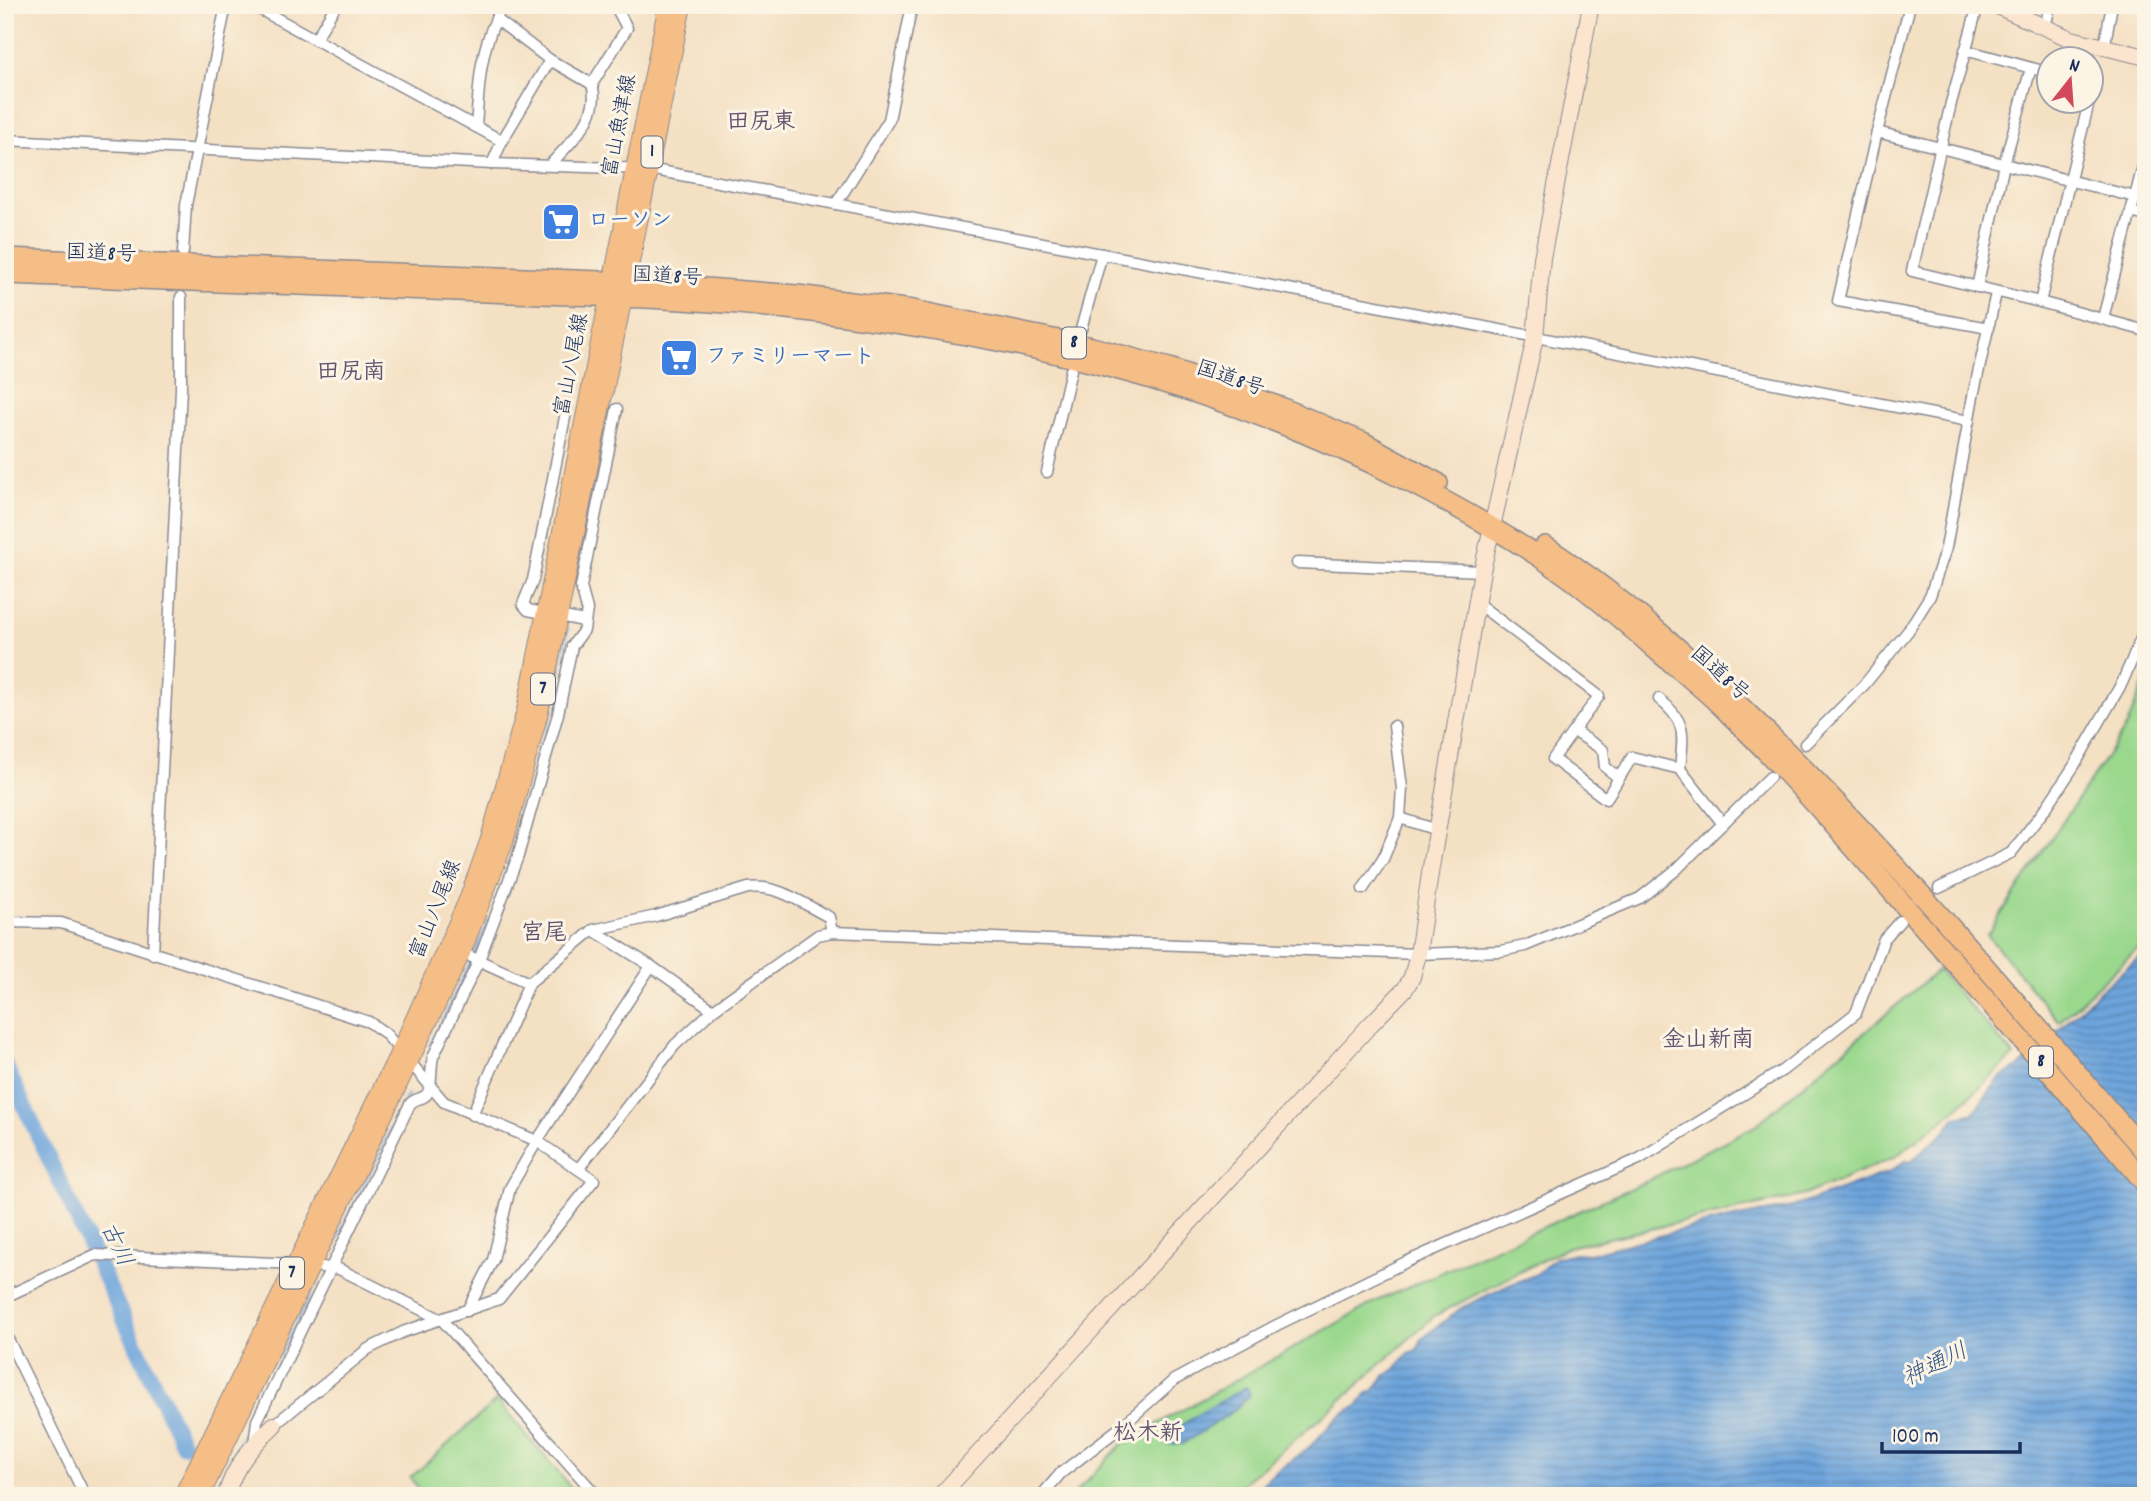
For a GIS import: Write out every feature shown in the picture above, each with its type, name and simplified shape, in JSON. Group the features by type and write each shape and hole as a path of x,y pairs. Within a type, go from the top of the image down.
{"highway":[{"name":"国道8号","path":"6,270 797,295 913,310 1092,347 1169,368 1283,408 1363,442 1493,522 1570,563 1622,601 1681,651 1734,699 1849,814 2146,1153"},
{"name":"国道8号","path":"1493,522 1614,613 1726,710 1835,825 2146,1184"}],"main road":[{"name":"富山魚津線","path":"618,290 642,169 668,5"},
{"name":"富山魚津線","path":"642,169 682,5"},
{"name":"富山八尾線","path":"200,1496 304,1266 405,1057 504,842 539,712 552,614 618,290"},
{"name":"富山八尾線","path":"183,1496 304,1266"}],"street":[{"path":"183,252 186,205 226,5"},
{"path":"252,5 502,141"},
{"path":"315,40 336,5"},
{"path":"476,127 481,63 488,37 502,5"},
{"path":"592,84 627,28 615,5"},
{"path":"836,204 889,120 912,5"},
{"path":"940,1496 1405,989 1412,977 1482,571 1535,338 1543,249 1591,5"},
{"path":"1910,5 1838,301 1989,328"},
{"path":"1978,5 1912,271 2104,318 2146,331"},
{"path":"1995,5 2071,38 2097,46"},
{"path":"2045,27 2050,5"},
{"path":"2104,46 2112,5"},
{"path":"496,19 550,60 592,84 595,92 589,120 551,164"},
{"path":"2106,48 2146,57"},
{"path":"1965,50 2036,69"},
{"path":"492,163 550,60"},
{"path":"1977,287 2004,164 2031,68"},
{"path":"2040,302 2086,116"},
{"path":"1877,132 2135,197"},
{"path":"5,140 642,169 1102,254 1969,421"},
{"path":"2104,318 2145,161"},
{"path":"2131,212 2146,216"},
{"path":"1081,329 1102,254"},
{"path":"1805,744 1864,685 1908,631 1930,596 1946,548 1996,293"},
{"path":"153,954 181,389 181,297"},
{"path":"1047,472 1071,370"},
{"path":"567,407 533,580 523,604 528,610 584,621"},
{"path":"254,1444 257,1421 410,1104 426,1095 431,1087 430,1070 433,1057 479,960 519,856 558,714 572,646 584,630 587,609 581,587 617,408"},
{"path":"1297,563 1482,571"},
{"path":"1477,603 1599,696 1553,759 1606,799 1632,757 1679,769 1723,824"},
{"path":"1939,888 2011,853 2074,766 2122,683 2146,627"},
{"path":"1658,699 1671,709 1684,733 1679,769"},
{"path":"1363,889 1382,859 1400,818 1402,788 1394,726"},
{"path":"1574,731 1603,750 1605,767 1619,778"},
{"path":"579,1168 675,1045 713,1010 818,935 831,932 1418,954 1489,951 1525,946 1640,898 1676,870 1770,777"},
{"path":"1400,818 1437,830"},
{"path":"472,1115 529,983 593,930 656,916 748,888 762,887 784,893 829,917 831,932"},
{"path":"1041,1496 1061,1473 1121,1427 1174,1380 1277,1325 1406,1262 1639,1159 1783,1070 1856,1013 1884,939 1900,921"},
{"path":"5,922 61,923 369,1022 385,1033 444,1102 537,1141 594,1180 499,1300 403,1332 368,1349 274,1424 254,1444 240,1462 226,1496"},
{"path":"593,930 651,966 713,1010"},
{"path":"455,949 529,983"},
{"path":"467,1311 493,1260 510,1188 537,1141 651,966"},
{"path":"5,1297 95,1255 339,1269 442,1320 597,1496"},
{"path":"5,1333 85,1496"}],"green space":[{"path":"2146,677 2146,941 2059,1022 1987,935 2127,726"},
{"path":"1938,970 2014,1056 1948,1116 1895,1157 1804,1195 1568,1247 1434,1316 1338,1403 1228,1496 1072,1496 1122,1444 1377,1301 1647,1181 1755,1126"},
{"path":"497,1400 578,1496 424,1496 410,1478"}],"water":[{"name":"神通川","path":"2146,952 2146,1496 1251,1496 1269,1478 1309,1448 1341,1415 1357,1407 1383,1377 1393,1371 1409,1353 1417,1350 1422,1339 1461,1308 1537,1274 1555,1258 1575,1253 1589,1254 1717,1221 1793,1207 1889,1172 1905,1161 1910,1162 1945,1132 1956,1117 1972,1114 1999,1079 2023,1064 2099,991"},
{"path":"1246,1387 1249,1397 1229,1414 1182,1444 1165,1442 1174,1429"}],"waterway":[{"path":"538,765 568,628"},
{"path":"506,872 515,849"},
{"path":"475,954 488,921"},
{"path":"430,1046 472,960"},
{"name":"古川","path":"5,1065 183,1445"},
{"path":"325,1264 408,1095"},
{"path":"213,1496 319,1276"}],"place":[{"name":"ローソン","path":"561,222"},
{"name":"ファミリーマート","path":"679,358"}],"district":[{"name":"田尻東","path":"761,123"},
{"name":"田尻南","path":"351,373"},
{"name":"宮尾","path":"544,934"},
{"name":"金山新南","path":"1708,1041"},
{"name":"松木新","path":"1148,1434"}]}
